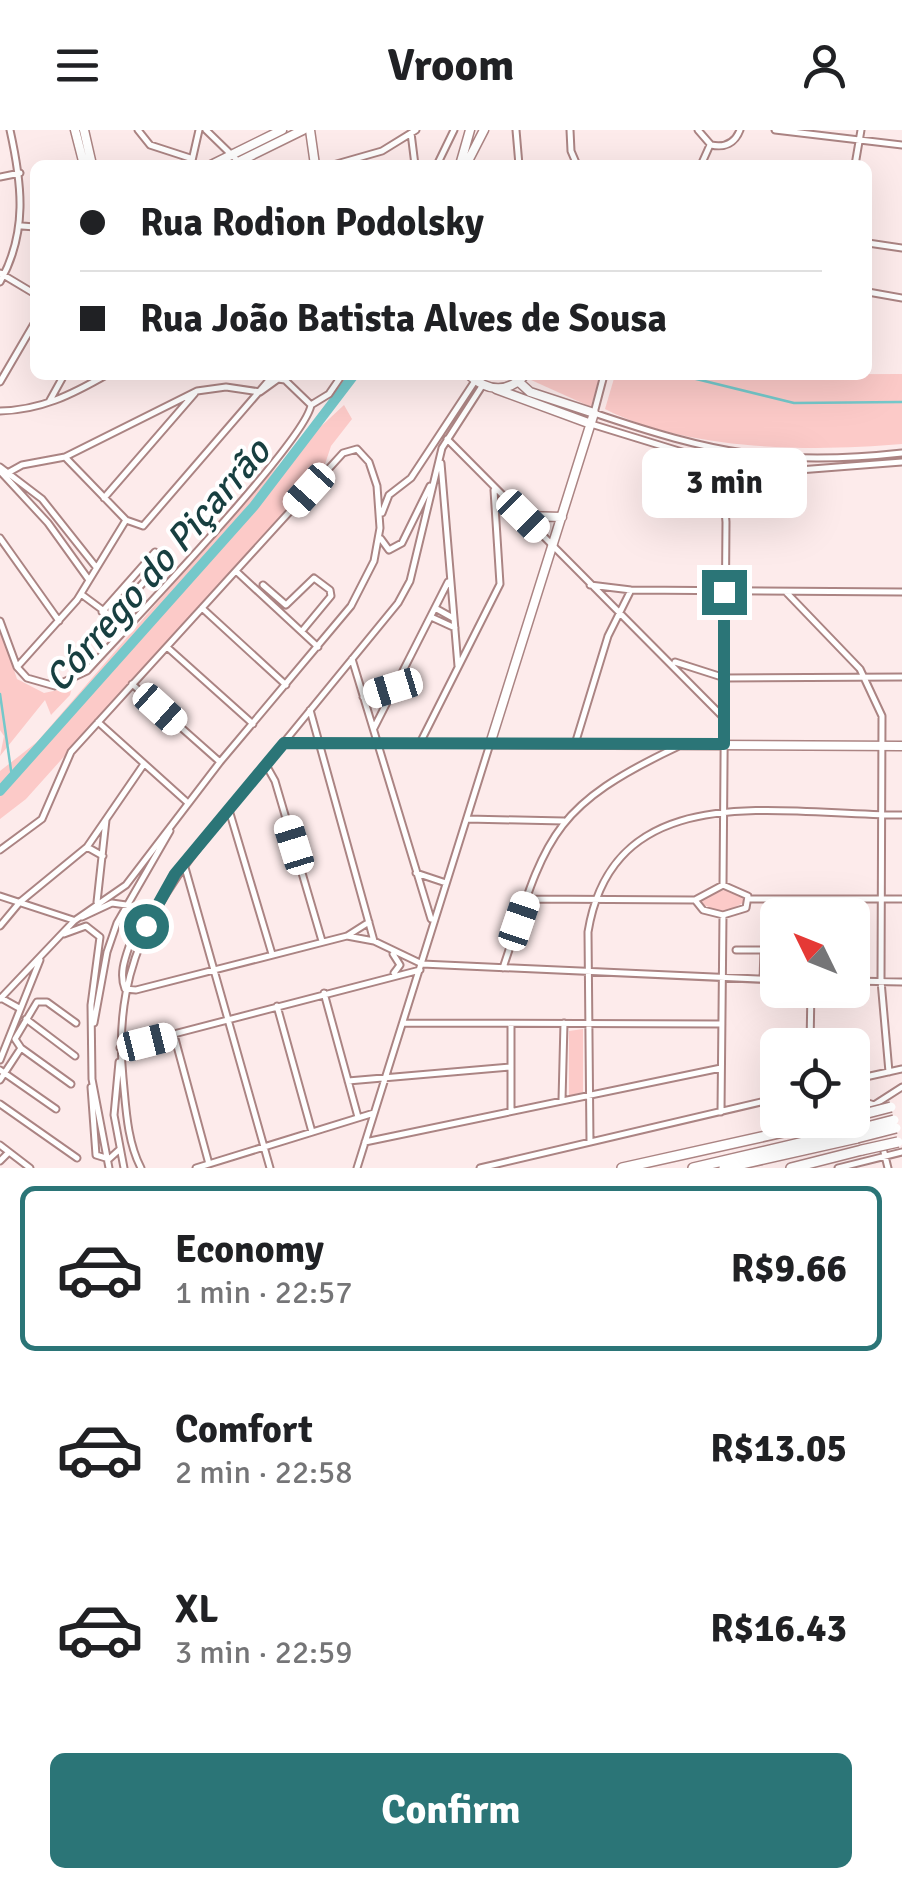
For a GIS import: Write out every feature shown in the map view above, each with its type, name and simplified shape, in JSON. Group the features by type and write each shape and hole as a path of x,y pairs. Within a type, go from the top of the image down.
{"highway":[{"path":"870,1112 896,1106"},
{"path":"870,1130 899,1123"},
{"path":"622,1168 760,1137"},
{"path":"693,1168 837,1138"},
{"path":"724,1168 840,1138"},
{"path":"779,1168 901,1145"},
{"path":"791,1168 827,1158"}],"main road":[{"path":"75,130 86,160"},
{"path":"84,130 87,160"},
{"path":"238,160 282,130"},
{"path":"239,160 309,130 316,160"},
{"path":"464,160 470,130"},
{"path":"466,160 484,130"},
{"path":"475,380 593,418"},
{"path":"496,389 517,380"},
{"path":"524,380 534,394 593,418"},
{"path":"593,418 490,744 902,746"},
{"path":"523,516 562,517"}],"street":[{"path":"10,130 20,173 22,226 1,277 30,292"},
{"path":"138,130 158,150 186,160"},
{"path":"192,160 202,130 236,160"},
{"path":"439,160 454,130"},
{"path":"516,130 519,160"},
{"path":"570,130 575,160"},
{"path":"698,130 711,145 727,145 740,130"},
{"path":"775,130 902,145"},
{"path":"857,160 860,130"},
{"path":"350,160 382,151 413,132 416,160"},
{"path":"704,160 711,145"},
{"path":"362,156 363,160"},
{"path":"0,177 20,173"},
{"path":"22,226 30,227"},
{"path":"872,244 902,248"},
{"path":"872,293 902,298"},
{"path":"0,382 30,330"},
{"path":"0,362 8,367"},
{"path":"47,404 61,380"},
{"path":"0,411 47,404 96,380"},
{"path":"65,457 126,520 136,526 146,524 269,380"},
{"path":"4,471 65,457 197,391 226,387 260,392 277,380"},
{"path":"285,380 311,405"},
{"path":"0,622 14,648 17,668 34,682 54,686 88,671 277,458 308,419 311,405 329,394 339,380"},
{"path":"125,988 152,914 184,864 352,659 410,580 440,454 475,380"},
{"path":"19,1008 1,999 66,928 97,902 118,892 361,588 374,561 389,495 411,478 475,380"},
{"path":"593,418 603,380"},
{"path":"103,499 197,391"},
{"path":"593,418 726,453 805,462 902,453"},
{"path":"593,418 721,464 799,470 902,462"},
{"path":"447,438 724,718"},
{"path":"0,850 48,811 65,762 336,460 357,449 368,462 376,486 385,548 395,549 402,543 434,479"},
{"path":"723,884 726,678 721,464 726,453"},
{"path":"440,454 458,670"},
{"path":"4,471 54,512 96,567"},
{"path":"4,471 66,546 88,580"},
{"path":"376,486 389,495"},
{"path":"420,744 500,584 494,488"},
{"path":"17,668 81,594 126,520"},
{"path":"0,538 59,621"},
{"path":"102,612 155,552"},
{"path":"81,594 112,618 164,560"},
{"path":"236,571 318,646"},
{"path":"263,585 286,606 314,578 330,590 330,598 302,631"},
{"path":"373,729 450,579"},
{"path":"590,585 632,590 902,592"},
{"path":"575,744 608,636 632,590"},
{"path":"786,592 867,678 882,716 882,981 889,1072"},
{"path":"202,608 286,685"},
{"path":"435,608 453,618"},
{"path":"431,616 454,628"},
{"path":"166,647 253,724"},
{"path":"352,659 432,921"},
{"path":"668,659 690,670 726,678 902,677"},
{"path":"132,684 220,762"},
{"path":"363,697 393,688"},
{"path":"310,710 374,941"},
{"path":"98,722 188,803"},
{"path":"284,743 490,744 357,1168"},
{"path":"503,968 544,851 564,821 614,777 685,744"},
{"path":"0,926 20,902 86,847 144,764"},
{"path":"266,765 275,781 322,940"},
{"path":"229,810 272,954"},
{"path":"590,1142 588,973 594,899 614,862 652,830 680,818 723,813 902,816"},
{"path":"97,902 106,818"},
{"path":"466,819 564,821"},
{"path":"92,1036 107,952 126,902 175,821"},
{"path":"86,847 103,856"},
{"path":"184,864 270,1168"},
{"path":"416,873 446,882"},
{"path":"101,876 105,886 118,892"},
{"path":"526,899 695,900 723,884 740,889 750,899 902,900"},
{"path":"36,890 38,908"},
{"path":"0,896 74,921 112,902 126,902"},
{"path":"695,900 705,912 723,915 744,910 750,899"},
{"path":"124,1168 113,1101 125,988 122,972 136,914 126,902"},
{"path":"55,913 66,928"},
{"path":"721,1112 723,915"},
{"path":"348,936 369,922"},
{"path":"57,938 82,926 99,934 92,1079 109,1168"},
{"path":"125,988 164,985 348,936 374,941 421,967"},
{"path":"390,950 407,972"},
{"path":"736,950 760,950"},
{"path":"0,1060 43,954"},
{"path":"391,975 410,959"},
{"path":"120,1051 421,967 760,980"},
{"path":"870,981 902,982"},
{"path":"324,993 358,1117"},
{"path":"71,1084 15,1039 34,1005 44,1000 76,1023"},
{"path":"277,1006 312,1132"},
{"path":"26,1019 75,1056"},
{"path":"404,1023 722,1024"},
{"path":"511,1023 511,1111"},
{"path":"562,1100 564,1023"},
{"path":"174,1035 209,1164"},
{"path":"0,1080 22,1048"},
{"path":"120,1051 128,1121 140,1168"},
{"path":"348,1081 511,1068"},
{"path":"365,1142 722,1068"},
{"path":"870,1076 902,1069"},
{"path":"3,1071 56,1109"},
{"path":"870,1105 874,1107 902,1087"},
{"path":"480,1168 760,1102"},
{"path":"0,1104 77,1158"},
{"path":"196,1168 374,1113"},
{"path":"0,1145 30,1168"},
{"path":"838,1168 901,1145"},
{"path":"107,1160 120,1149"},
{"path":"0,1161 9,1152"},
{"path":"884,1154 888,1168"}],"shaded area":[{"path":"872,374 902,374 902,444 790,448 711,441 638,423 605,409 614,380 872,380"},
{"path":"531,380 599,380 591,407"},
{"path":"344,405 352,419 331,446 324,467 26,799 0,819 0,771 37,742 260,483"},
{"path":"0,627 17,679 44,693 72,687 70,695 51,715 45,700 0,756 4,736 0,730"},
{"path":"724,890 742,894 745,902 723,913 699,903 699,898"},
{"path":"583,1029 583,1092 569,1096 569,1031"}],"waterway":[{"name":"Córrego do Piçarrão","path":"0,791 254,506 350,380"},
{"path":"700,380 794,403 902,402"},
{"path":"0,694 12,777"}],"route":[{"path":"146,926 175,874 284,743 724,744 724,592"}]}
